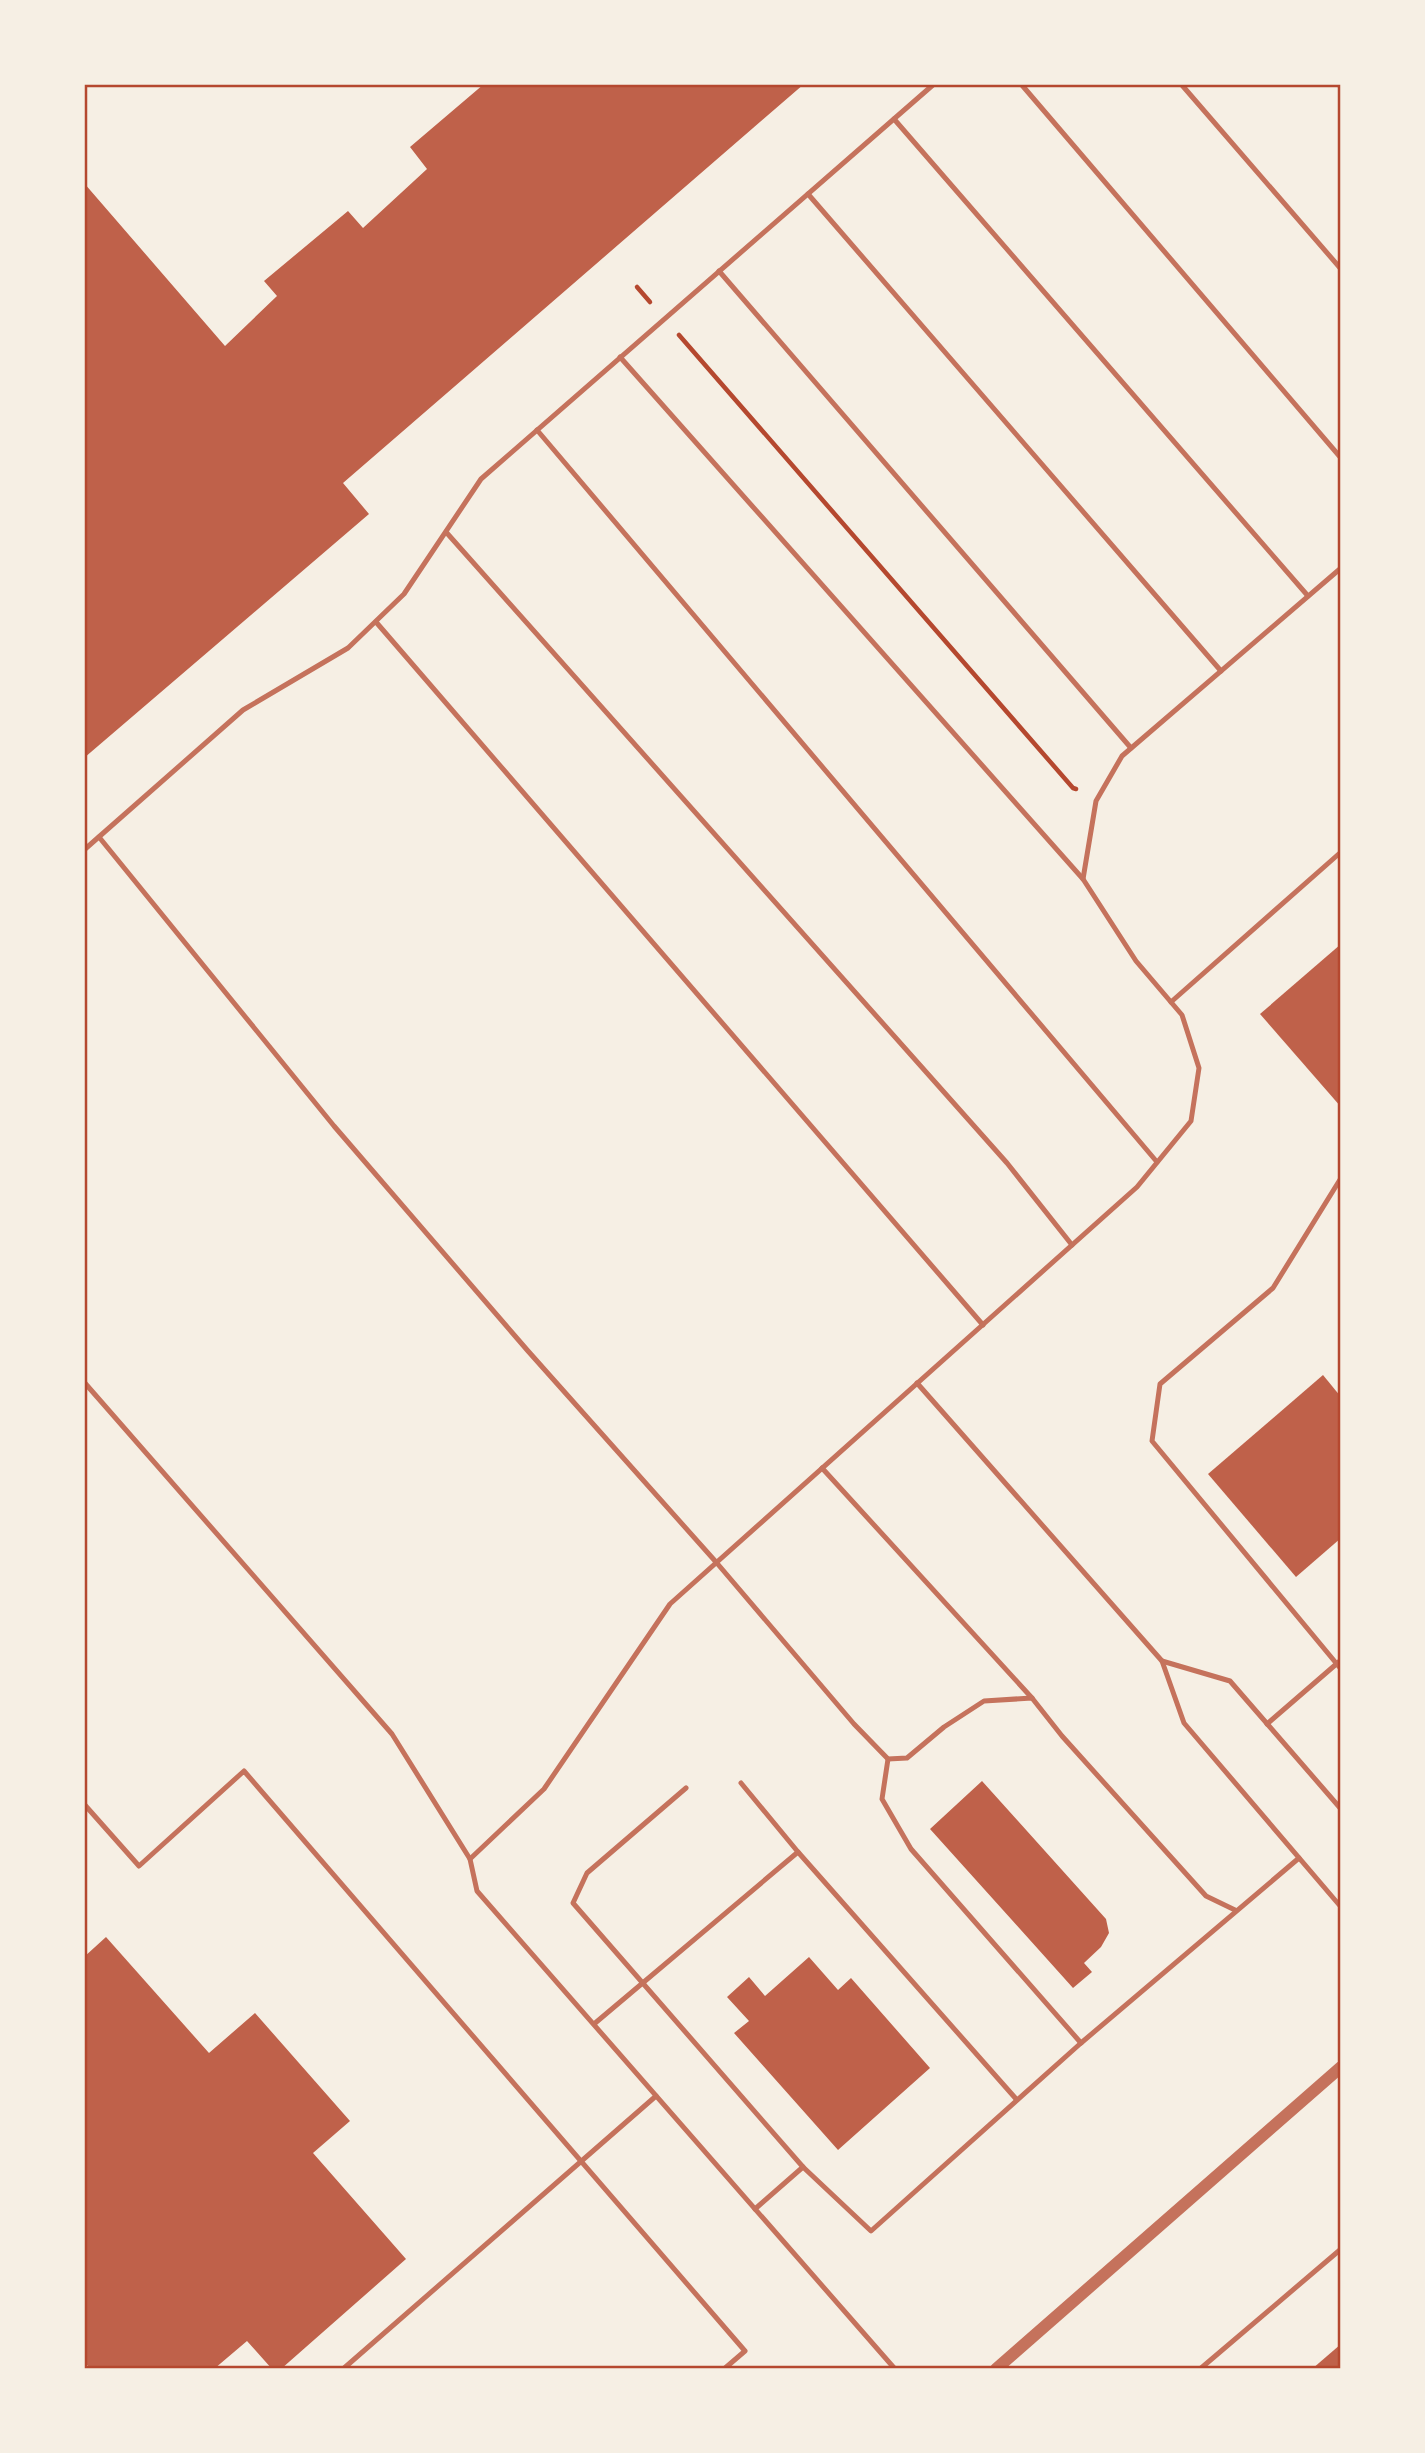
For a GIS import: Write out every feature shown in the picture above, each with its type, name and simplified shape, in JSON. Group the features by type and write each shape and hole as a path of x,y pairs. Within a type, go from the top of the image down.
{"street":[{"path":"996,2369 1341,2067"}],"lane":[{"path":"84,850 243,710 348,648 404,594 481,479 934,84"},
{"path":"1021,84 1341,458"},
{"path":"1181,84 1341,268"},
{"path":"894,119 1308,596"},
{"path":"808,194 1221,671"},
{"path":"719,271 1131,748"},
{"path":"470,1859 544,1789 670,1604 1137,1187 1191,1121 1199,1068 1182,1015 1136,961 1083,879 620,358"},
{"path":"537,430 1157,1162"},
{"path":"446,532 1007,1163 1072,1245"},
{"path":"1083,879 1098,796 1122,756 1341,568"},
{"path":"376,622 983,1325"},
{"path":"99,837 343,1136 888,1759 907,1758 944,1727 984,1701 1032,1698"},
{"path":"1171,1002 1341,852"},
{"path":"1267,1724 1339,1664 1152,1441 1160,1384 1273,1288 1341,1178"},
{"path":"84,1382 392,1734 470,1859 477,1891 895,2369"},
{"path":"917,1383 1162,1661 1184,1723 1341,1908"},
{"path":"822,1468 1032,1698 1062,1736 1206,1896 1236,1910"},
{"path":"1162,1661 1230,1681 1341,1809"},
{"path":"888,1759 882,1799 911,1849 1081,2043"},
{"path":"84,1804 139,1866 244,1771 745,2351 724,2369"},
{"path":"741,1783 797,1852 1017,2100"},
{"path":"686,1788 587,1873 573,1903 803,2167 871,2231 1081,2043 1299,1858"},
{"path":"594,2024 797,1852"},
{"path":"343,2369 656,2096"},
{"path":"755,2209 803,2167"},
{"path":"1200,2369 1341,2249"}],"path":[{"path":"637,287 1073,788 1098,796"}],"building":[{"path":"484,84 804,84 343,483 369,514 84,758 84,183 225,346 277,296 264,281 348,211 363,228 427,169 410,147"},
{"path":"1341,944 1341,1107 1260,1014"},
{"path":"1323,1375 1341,1397 1341,1538 1296,1577 1208,1474"},
{"path":"982,1781 1106,1919 1109,1933 1101,1947 1084,1963 1092,1972 1073,1988 930,1829"},
{"path":"106,1937 209,2053 255,2013 350,2121 313,2153 406,2259 281,2369 272,2369 247,2341 214,2369 91,2369 84,2362 84,1957"},
{"path":"809,1957 838,1990 851,1978 930,2068 838,2150 734,2033 749,2021 727,1997 749,1977 765,1996"},
{"path":"1341,2344 1341,2369 1312,2369"}]}
